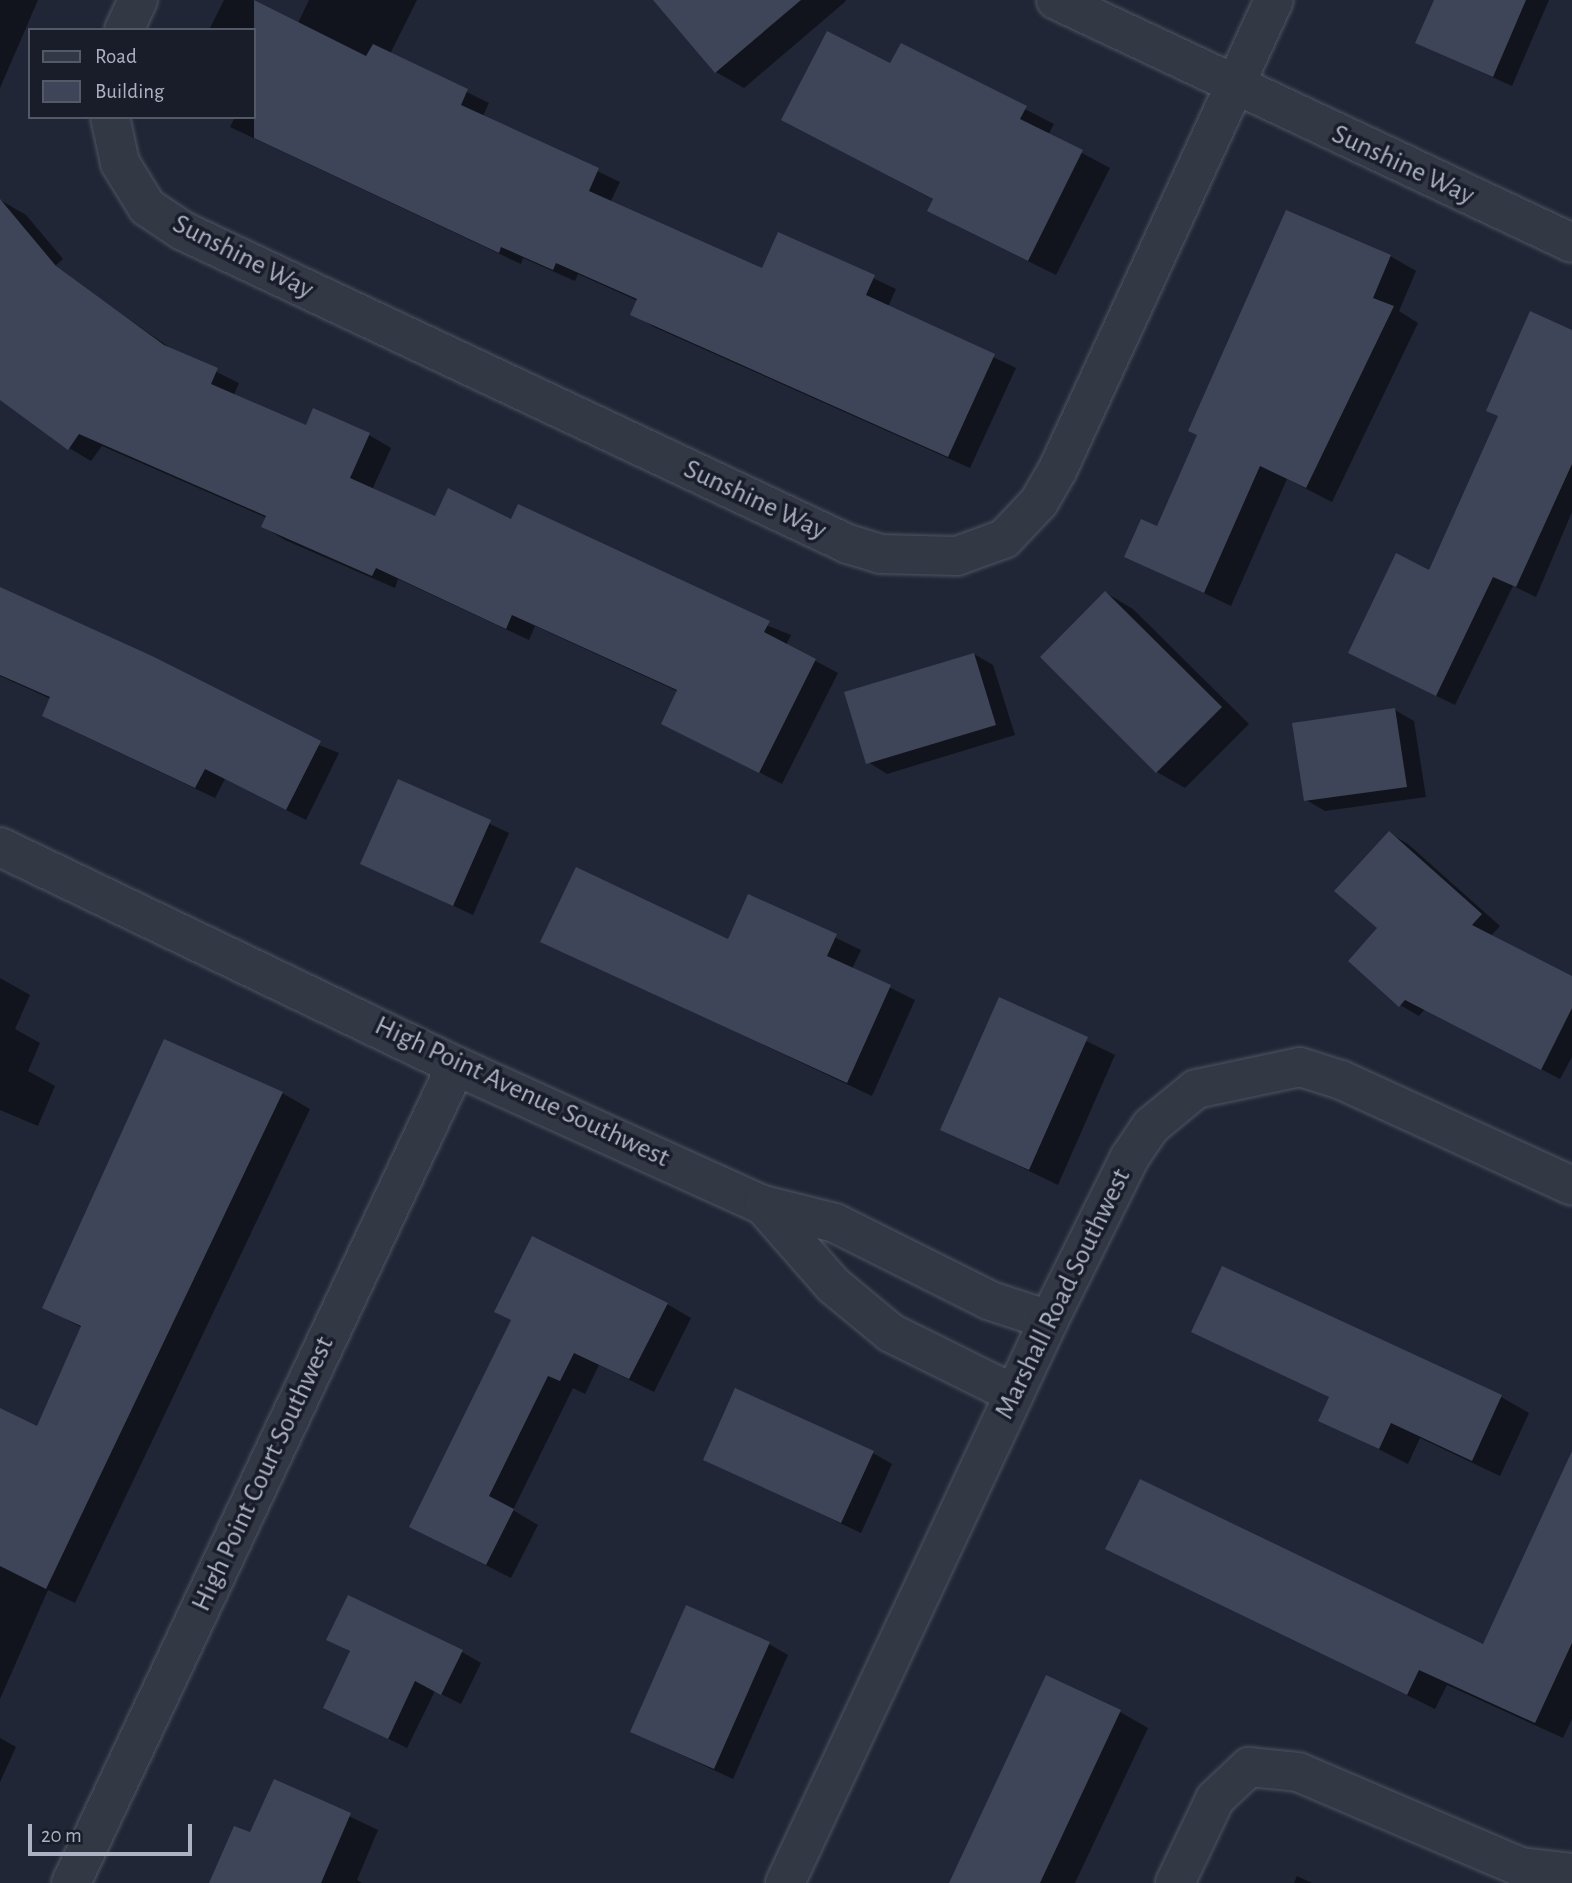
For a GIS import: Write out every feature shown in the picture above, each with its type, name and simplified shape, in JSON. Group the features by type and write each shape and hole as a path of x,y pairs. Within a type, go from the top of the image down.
{"street":[{"path":"125,28 138,0"},
{"name":"Sunshine Way","path":"1056,0 1233,86 1572,243"},
{"name":"Sunshine Way","path":"110,119 120,163 147,207 183,232 848,544 880,554 957,556 1004,539 1039,502 1273,0"},
{"name":"High Point Avenue Southwest","path":"0,847 456,1066 763,1205 835,1223 990,1301 1049,1320"},
{"name":"High Point Court Southwest","path":"71,1883 456,1066"},
{"name":"Marshall Road Southwest","path":"785,1883 1049,1320 1130,1157 1151,1126 1196,1088 1300,1067 1341,1080 1572,1186"},
{"path":"763,1205 833,1285 891,1333 1014,1394"},
{"path":"1175,1883 1215,1799 1249,1767 1298,1772 1521,1867 1572,1873"}],"building":[{"path":"254,0 366,56 373,44 468,89 461,105 599,168 589,191 762,268 778,232 875,275 866,295 995,354 948,457 630,315 637,299 556,263 553,270 501,247 499,253 254,138"},
{"path":"653,0 801,0 715,73"},
{"path":"1434,0 1526,0 1493,77 1415,43"},
{"path":"827,31 890,63 901,43 1027,106 1020,119 1083,150 1028,261 927,211 933,199 781,120"},
{"path":"0,199 56,266 164,345 218,368 211,384 306,425 313,408 370,433 350,478 435,516 448,488 511,519 518,504 770,621 764,632 816,659 759,773 661,724 677,690 512,615 506,629 376,568 372,576 261,527 266,516 79,434 68,450 0,400"},
{"path":"1286,210 1391,255 1373,298 1394,306 1306,488 1260,466 1204,593 1124,557 1141,519 1157,526 1197,435 1188,431"},
{"path":"1530,311 1572,330 1572,464 1516,587 1493,577 1436,696 1348,653 1396,553 1429,570 1498,416 1486,411"},
{"path":"0,587 152,656 321,741 286,810 205,769 195,788 42,716 50,697 0,675"},
{"path":"1105,591 1222,707 1156,773 1040,657"},
{"path":"974,653 996,725 866,764 844,692"},
{"path":"1395,708 1407,787 1304,801 1292,723"},
{"path":"398,779 491,820 453,906 360,864"},
{"path":"1389,831 1482,914 1472,925 1572,976 1572,1008 1541,1070 1405,1000 1399,1007 1348,961 1377,928 1334,891"},
{"path":"576,867 728,939 748,894 837,934 827,956 891,985 847,1083 540,942"},
{"path":"999,997 1088,1037 1029,1170 940,1130"},
{"path":"164,1039 283,1092 46,1589 0,1566 0,1408 37,1426 81,1326 42,1308"},
{"path":"532,1236 668,1303 629,1379 574,1353 560,1381 548,1376 489,1496 514,1509 486,1565 409,1527 511,1320 494,1312"},
{"path":"1222,1266 1502,1395 1472,1461 1391,1423 1379,1449 1318,1421 1329,1397 1191,1332"},
{"path":"735,1388 874,1451 841,1523 703,1460"},
{"path":"1572,1451 1572,1643 1535,1723 1419,1670 1407,1695 1105,1549 1140,1479 1483,1644"},
{"path":"348,1595 463,1650 441,1695 415,1681 388,1739 323,1708 350,1651 326,1640"},
{"path":"686,1605 770,1642 714,1769 630,1732"},
{"path":"1046,1675 1121,1710 1040,1883 949,1883"},
{"path":"274,1779 351,1813 321,1883 209,1883 234,1826 250,1832"}]}
